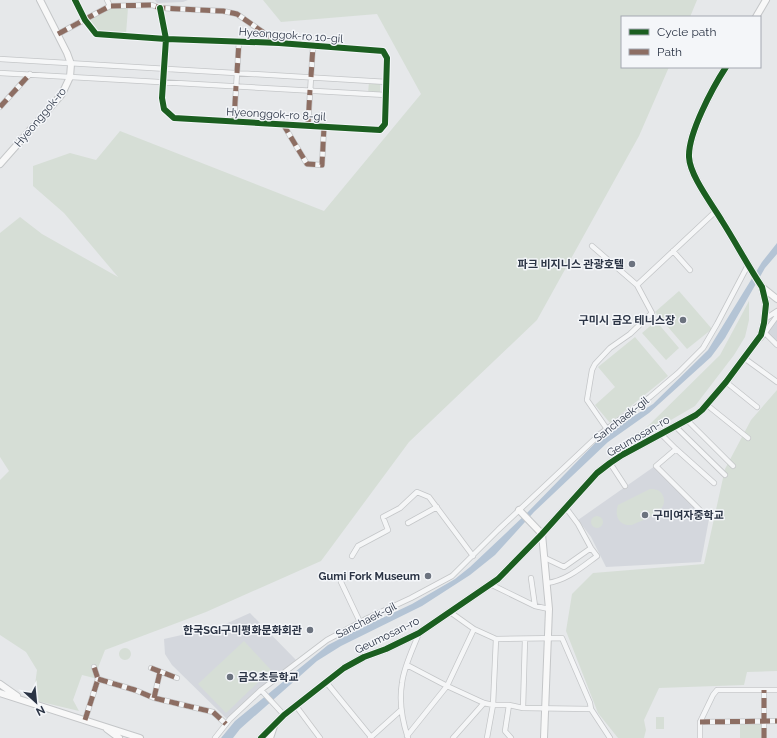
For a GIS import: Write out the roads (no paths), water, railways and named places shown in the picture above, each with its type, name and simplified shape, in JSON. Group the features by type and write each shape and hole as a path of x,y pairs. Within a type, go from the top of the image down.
{"street":[{"name":"Hyeonggok-ro","path":"0,164 62,94 70,77 71,64 58,34 40,0"},
{"name":"Hyeonggok-ro 10-gil","path":"75,0 85,20 96,34 166,39 279,43 383,51 388,58 387,82"},
{"path":"107,0 110,6"},
{"path":"150,0 152,5"},
{"path":"757,16 766,0"},
{"path":"58,34 110,6 152,5 160,8 223,11 236,14 279,43"},
{"path":"160,8 166,39 164,69"},
{"name":"Hyeonggok-ro 10-gil","path":"236,86 239,41"},
{"name":"Hyeonggok-ro 10-gil","path":"310,90 313,46"},
{"path":"0,59 387,82 386,95 0,73"},
{"name":"Geumosan-ro","path":"262,738 284,715 352,664 419,633 498,579 542,534 597,473 610,463 696,415 707,405 761,335 765,319 766,304 762,287 699,184 690,165 689,147 697,123 725,68"},
{"name":"Hyeonggok-ro 8-gil","path":"164,69 162,82 164,109 174,118 380,130 385,124 386,95"},
{"path":"0,107 30,74"},
{"name":"Hyeonggok-ro 8-gil","path":"234,121 236,86"},
{"name":"Hyeonggok-ro 8-gil","path":"308,126 310,90"},
{"name":"Hyeonggok-ro 8-gil","path":"283,124 307,164 322,165 324,127"},
{"path":"636,285 716,211"},
{"path":"592,246 636,285 652,313 630,334 610,348 595,364 592,370 587,400 607,429"},
{"path":"673,251 690,270"},
{"name":"Sanchaek-gil","path":"215,738 226,724 261,690 327,640 452,576 519,510 607,429 672,378 703,348 748,265"},
{"path":"762,287 777,299"},
{"path":"765,319 777,311"},
{"path":"752,348 777,316"},
{"path":"765,333 777,345"},
{"path":"744,358 777,382"},
{"path":"726,382 758,407"},
{"path":"707,405 748,438"},
{"name":"Geumosan-ro","path":"686,420 733,466"},
{"name":"Geumosan-ro","path":"675,426 725,475"},
{"path":"661,434 714,483"},
{"path":"676,449 656,466 701,511"},
{"path":"610,463 625,486"},
{"path":"352,556 358,546 388,530 384,517 400,508 417,492 429,497 473,556"},
{"path":"408,523 437,508"},
{"path":"547,584 567,577 597,556 578,524 566,508"},
{"path":"519,510 542,534 548,609 544,738"},
{"path":"544,558 564,567 591,548"},
{"path":"531,578 535,606"},
{"path":"341,582 360,622"},
{"path":"490,584 535,606 548,609"},
{"path":"450,612 474,629 496,639 562,638 590,703 591,709 610,738"},
{"path":"407,737 447,686 474,629"},
{"path":"407,737 401,710 402,682 419,633"},
{"path":"487,738 493,705 496,639"},
{"path":"523,708 525,639"},
{"path":"407,665 484,703 523,708 591,709"},
{"path":"85,720 98,679 94,667"},
{"path":"151,668 177,678"},
{"path":"154,698 160,672"},
{"path":"98,679 135,690 154,698 213,712 226,724"},
{"path":"326,682 370,738 401,710"},
{"path":"0,684 24,700"},
{"path":"261,690 284,715"},
{"path":"700,738 700,722 717,690 777,690"},
{"path":"764,690 764,738"},
{"path":"0,693 140,738"},
{"path":"453,738 484,703"},
{"path":"509,705 505,731 511,738"},
{"path":"296,706 320,738"},
{"path":"700,722 777,721"},
{"path":"270,738 275,724"},
{"path":"100,725 119,738"}],"water":[{"path":"777,243 777,254 765,268 725,338 711,357 649,413 608,442 534,512 495,555 470,575 422,606 341,646 317,661 240,729 233,738 221,738 235,721 328,645 412,604 455,579 470,567 526,514 602,436 653,404 708,350 762,262"}],"place":[{"name":"파크 비지니스 관광호텔","path":"632,264"},
{"name":"구미시 금오 테니스장","path":"683,320"},
{"name":"구미여자중학교","path":"645,515"},
{"name":"Gumi Fork Museum","path":"428,576"},
{"name":"한국SGI구미평화문화회관","path":"310,630"},
{"name":"금오초등학교","path":"230,677"}]}
